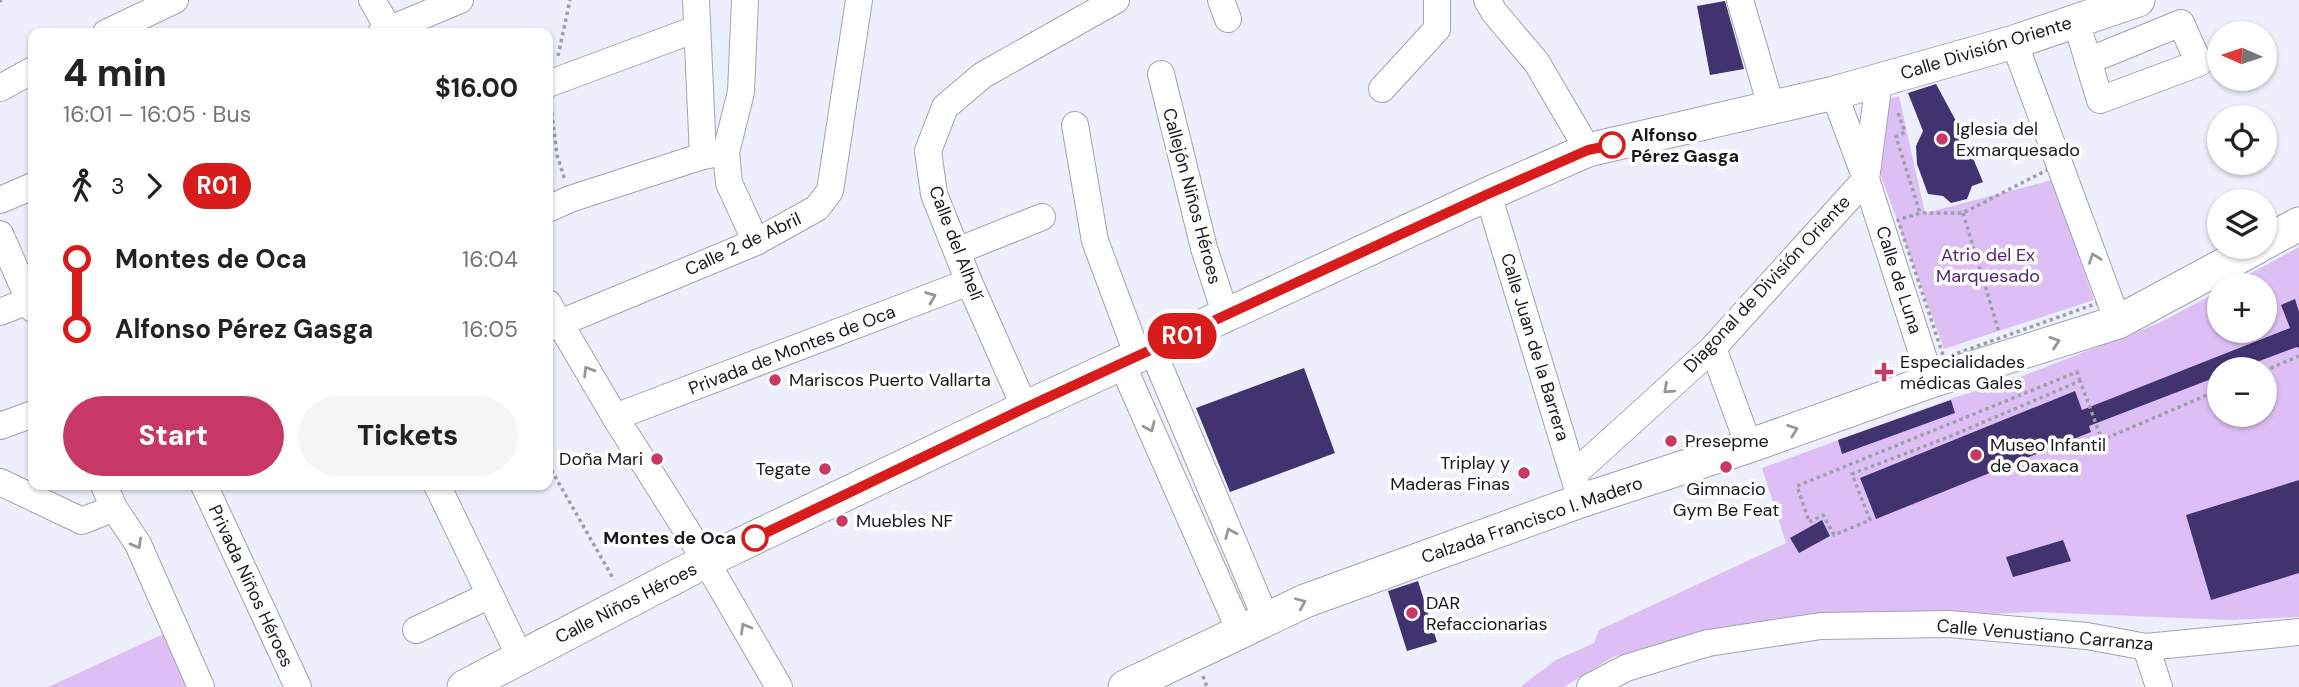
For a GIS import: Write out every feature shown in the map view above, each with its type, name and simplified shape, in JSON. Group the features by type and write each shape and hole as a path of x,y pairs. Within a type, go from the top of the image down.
{"main road":[{"name":"Calle División Oriente","path":"1834,93 2014,42 2138,0"},
{"name":"Calle Niños Héroes","path":"464,687 706,561 1025,408 1588,150 1834,93"},
{"path":"2277,236 2299,224"},
{"name":"Calzada Francisco I. Madero","path":"1125,687 1305,601 1577,487 1749,446 1931,381 2113,311 2230,259"}],"street":[{"path":"116,28 175,0"},
{"path":"372,0 385,28"},
{"path":"396,28 460,0"},
{"path":"696,0 696,29 715,154 756,242"},
{"path":"559,204 715,154 741,92 745,0"},
{"name":"Calle 2 de Abril","path":"553,319 756,242 817,208 830,191 859,0"},
{"path":"1382,89 1437,29 1437,0"},
{"path":"1488,0 1494,12 1537,63 1588,150"},
{"path":"1740,0 1771,106"},
{"name":"Calle del Alhelí","path":"1025,408 969,282 934,194 928,150 945,107 984,75 1096,4"},
{"path":"2076,21 2088,61"},
{"path":"553,82 696,29"},
{"path":"2014,42 2113,311"},
{"path":"0,88 28,73"},
{"name":"Callejón Niños Héroes","path":"1161,74 1204,248 1226,316"},
{"name":"Calle de Luna","path":"1866,178 1878,80"},
{"name":"Calle de Luna","path":"1834,93 1866,178 1931,381"},
{"path":"1075,125 1095,241 1137,357 1253,625"},
{"name":"Diagonal de División Oriente","path":"1577,487 1713,348 1866,178"},
{"path":"0,201 28,188"},
{"name":"Calle Juan de la Barrera","path":"1488,194 1577,487"},
{"path":"957,251 1042,217"},
{"path":"0,234 28,294"},
{"name":"Privada de Montes de Oca","path":"615,417 969,282"},
{"path":"0,312 28,304"},
{"path":"553,321 706,561 779,687"},
{"path":"1713,348 1749,446"},
{"path":"0,426 28,416"},
{"path":"0,482 82,521 111,492 138,544 201,687"},
{"name":"Privada Niños Héroes","path":"206,490 298,687"},
{"path":"439,490 520,657"},
{"path":"416,630 490,595"},
{"name":"Calle Venustiano Carranza","path":"1590,687 1626,668 1708,643 1821,626 1949,624 2087,636 2146,647 2299,632"},
{"path":"2146,647 2159,687"}],"path":[{"path":"553,71 570,0"},
{"path":"1897,109 1905,132 1896,137 1920,213"},
{"path":"553,127 559,204"},
{"path":"1894,209 1944,358 2001,338 2113,311 2053,167 1963,213 1920,213 1898,220"},
{"path":"1963,213 2001,338"},
{"path":"2277,365 2299,356"},
{"path":"2080,381 1951,436 1852,474 1870,520 1834,535 1823,515 1810,522 1797,486 2077,372 2102,440 2207,395"},
{"path":"553,473 627,603"}],"green space":[{"name":"Atrio del Ex Marquesado","path":"1899,96 1925,213 2052,180 2094,300 1944,349 1873,154 1884,101"},
{"path":"2299,247 2299,617 2230,620 2034,612 1724,626 1613,657 1564,687 1520,687 1556,660 1594,643 1599,630 1786,543 1762,468 1959,396 2007,382 2159,323 2207,297 2207,343 2277,343 2277,273 2251,273"},
{"path":"170,631 196,687 48,687"}],"building":[{"path":"1725,1 1744,69 1710,75 1697,6"},
{"name":"Iglesia del Exmarquesado","path":"1936,84 1962,132 1983,182 1972,186 1967,199 1951,203 1943,196 1928,194 1917,164 1916,146 1923,131 1908,93"},
{"name":"Museo Infantil de Oaxaca","path":"2295,299 2299,312 2299,348 2270,357 2216,357 2252,343 2277,343 2277,333 2290,328 2281,305"},
{"name":"Museo Infantil de Oaxaca","path":"2207,361 2207,381 2089,426 2091,432 1876,519 1860,478 2075,391 2082,410"},
{"path":"1304,368 1335,453 1230,492 1196,408"},
{"name":"Museo Infantil de Oaxaca","path":"1951,400 1955,413 1842,454 1838,440"},
{"path":"2299,480 2299,573 2211,600 2186,515"},
{"path":"1822,520 1830,536 1799,553 1790,538"},
{"path":"2063,540 2071,561 2013,577 2006,557"},
{"name":"DAR Refaccionarias","path":"1418,581 1437,642 1407,651 1388,591"}],"bus line":[{"name":"R01","path":"755,538 1025,408 1488,194 1588,150 1612,145"}],"place":[{"name":"Iglesia del Exmarquesado","path":"1942,139"},
{"name":"Alfonso Pérez Gasga","path":"1612,145"},
{"name":"Especialidades médicas Gales","path":"1884,372"},
{"name":"Mariscos Puerto Vallarta","path":"775,380"},
{"name":"Presepme","path":"1671,441"},
{"name":"Museo Infantil de Oaxaca","path":"1976,455"},
{"name":"Doña Mari","path":"657,459"},
{"name":"Gimnacio Gym Be Feat","path":"1726,467"},
{"name":"Tegate","path":"825,469"},
{"name":"Triplay y Maderas Finas","path":"1524,473"},
{"name":"Muebles NF","path":"842,521"},
{"name":"Montes de Oca","path":"755,538"},
{"name":"DAR Refaccionarias","path":"1412,613"}]}
